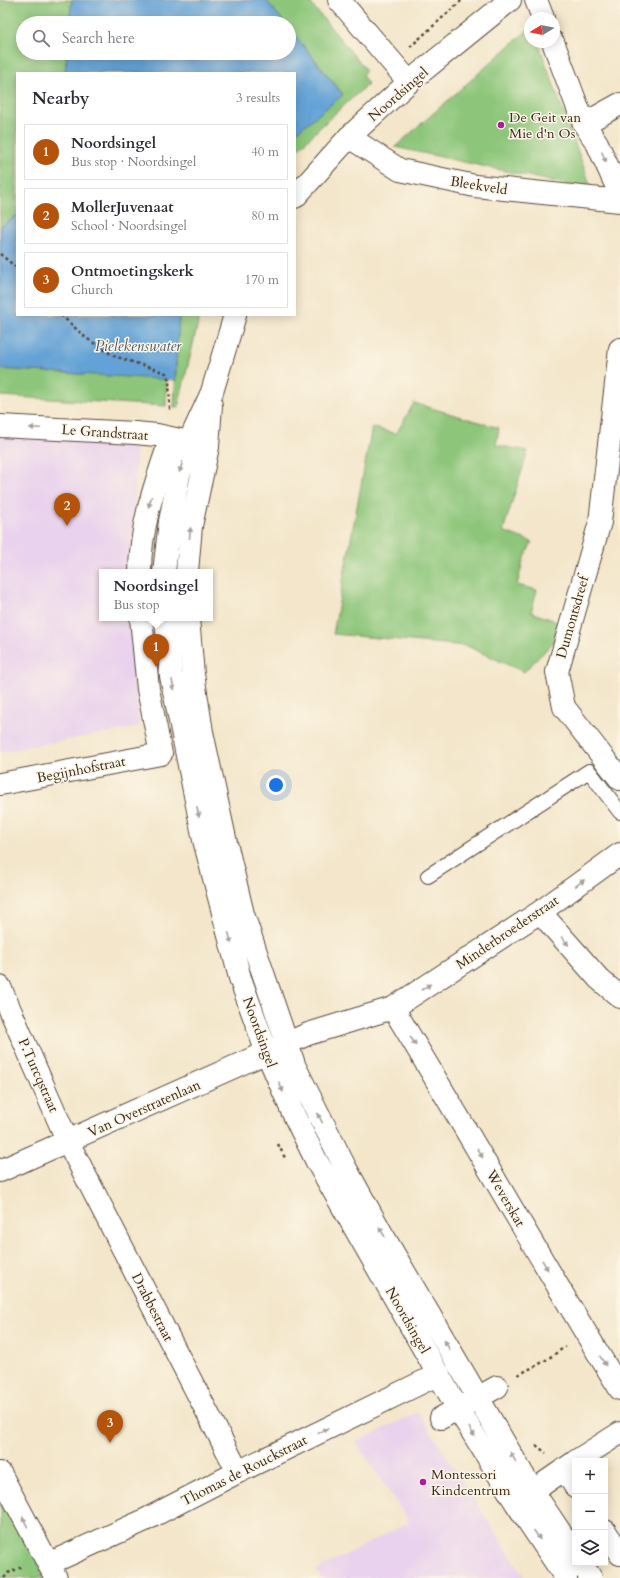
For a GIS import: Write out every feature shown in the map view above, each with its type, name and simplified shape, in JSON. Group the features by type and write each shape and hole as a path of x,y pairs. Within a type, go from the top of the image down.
{"street":[{"path":"339,0 409,82"},
{"name":"Noordsingel","path":"296,196 349,137 409,82 510,0"},
{"path":"536,0 541,12"},
{"path":"555,48 584,124 597,143 620,194"},
{"path":"584,124 620,104"},
{"name":"Bleekveld","path":"349,137 400,170 475,186 620,201"},
{"path":"164,569 170,521 179,475 189,442 212,392 235,316"},
{"name":"Dumontsdreef","path":"620,349 615,441 600,522 557,672 564,707 620,779"},
{"name":"Le Grandstraat","path":"0,426 135,433 189,442"},
{"path":"140,569 140,555 147,512 156,481 189,442"},
{"path":"187,569 191,526 189,442"},
{"name":"Begijnhofstraat","path":"0,784 162,754 148,688 141,621"},
{"name":"Noordsingel","path":"166,621 171,676 204,840 240,978 267,1053 292,1111 316,1160 438,1374 449,1414 572,1551"},
{"name":"Noordsingel","path":"188,621 193,674 202,732 226,843 243,914 295,1067 344,1167 478,1398 524,1497 566,1578"},
{"name":"Minderbroederstraat","path":"286,1044 308,1034 393,1008 540,912 620,854"},
{"path":"540,912 599,979 620,997"},
{"name":"P.Turcqstraat","path":"0,987 68,1142"},
{"name":"Weverskat","path":"393,1008 445,1092 586,1334 620,1389"},
{"name":"Van Overstratenlaan","path":"0,1171 286,1044"},
{"name":"Drabbestraat","path":"68,1142 238,1472"},
{"name":"Thomas de Rouckstraat","path":"52,1571 143,1521 238,1472 438,1374"},
{"path":"449,1414 497,1387"},
{"path":"588,1458 620,1433"},
{"path":"524,1497 572,1470"},
{"path":"0,1473 52,1571"},
{"path":"608,1536 620,1554"},
{"path":"583,1566 591,1578"}],"lane":[{"path":"428,876 589,771 620,812"}],"path":[{"path":"0,254 16,267"},
{"path":"62,316 86,338 114,356 166,373 169,380 170,410"},
{"path":"497,1387 543,1362 586,1334"}],"shaded area":[{"path":"0,429 135,433 136,462 132,569 99,569 99,621 133,621 139,727 0,752"},
{"name":"Montessori Kindcentrum","path":"418,1412 525,1578 464,1578 463,1576 460,1578 321,1578 316,1570 409,1522 356,1442"}],"green space":[{"path":"0,0 72,0 70,16 16,16 16,60 66,60 65,72 16,72 16,216 0,227"},
{"path":"266,0 308,0 366,70 362,75 368,84 296,151 296,132 343,94 296,37 296,16 279,16"},
{"path":"524,33 524,48 540,48 592,190 395,147"},
{"path":"179,316 200,316 178,407 174,407"},
{"path":"0,369 166,379 166,406 0,396"},
{"path":"414,403 499,428 496,445 528,451 503,531 532,542 523,561 517,585 537,590 531,612 553,620 557,623 554,642 524,672 467,646 333,634 372,427 396,434"},
{"path":"0,1494 46,1578 0,1578"}],"water":[{"path":"72,0 266,0 279,16 70,16"},
{"path":"296,37 343,95 296,132 296,72 65,72 66,60 296,60"},
{"name":"Pielekenswater","path":"16,216 16,316 179,316 175,380 0,369 0,227"}],"place":[{"name":"De Geit van Mie d'n Os","path":"501,125"},
{"name":"MollerJuvenaat","path":"67,526"},
{"name":"Noordsingel","path":"156,667"},
{"name":"Ontmoetingskerk","path":"110,1443"},
{"name":"Montessori Kindcentrum","path":"423,1482"}]}
